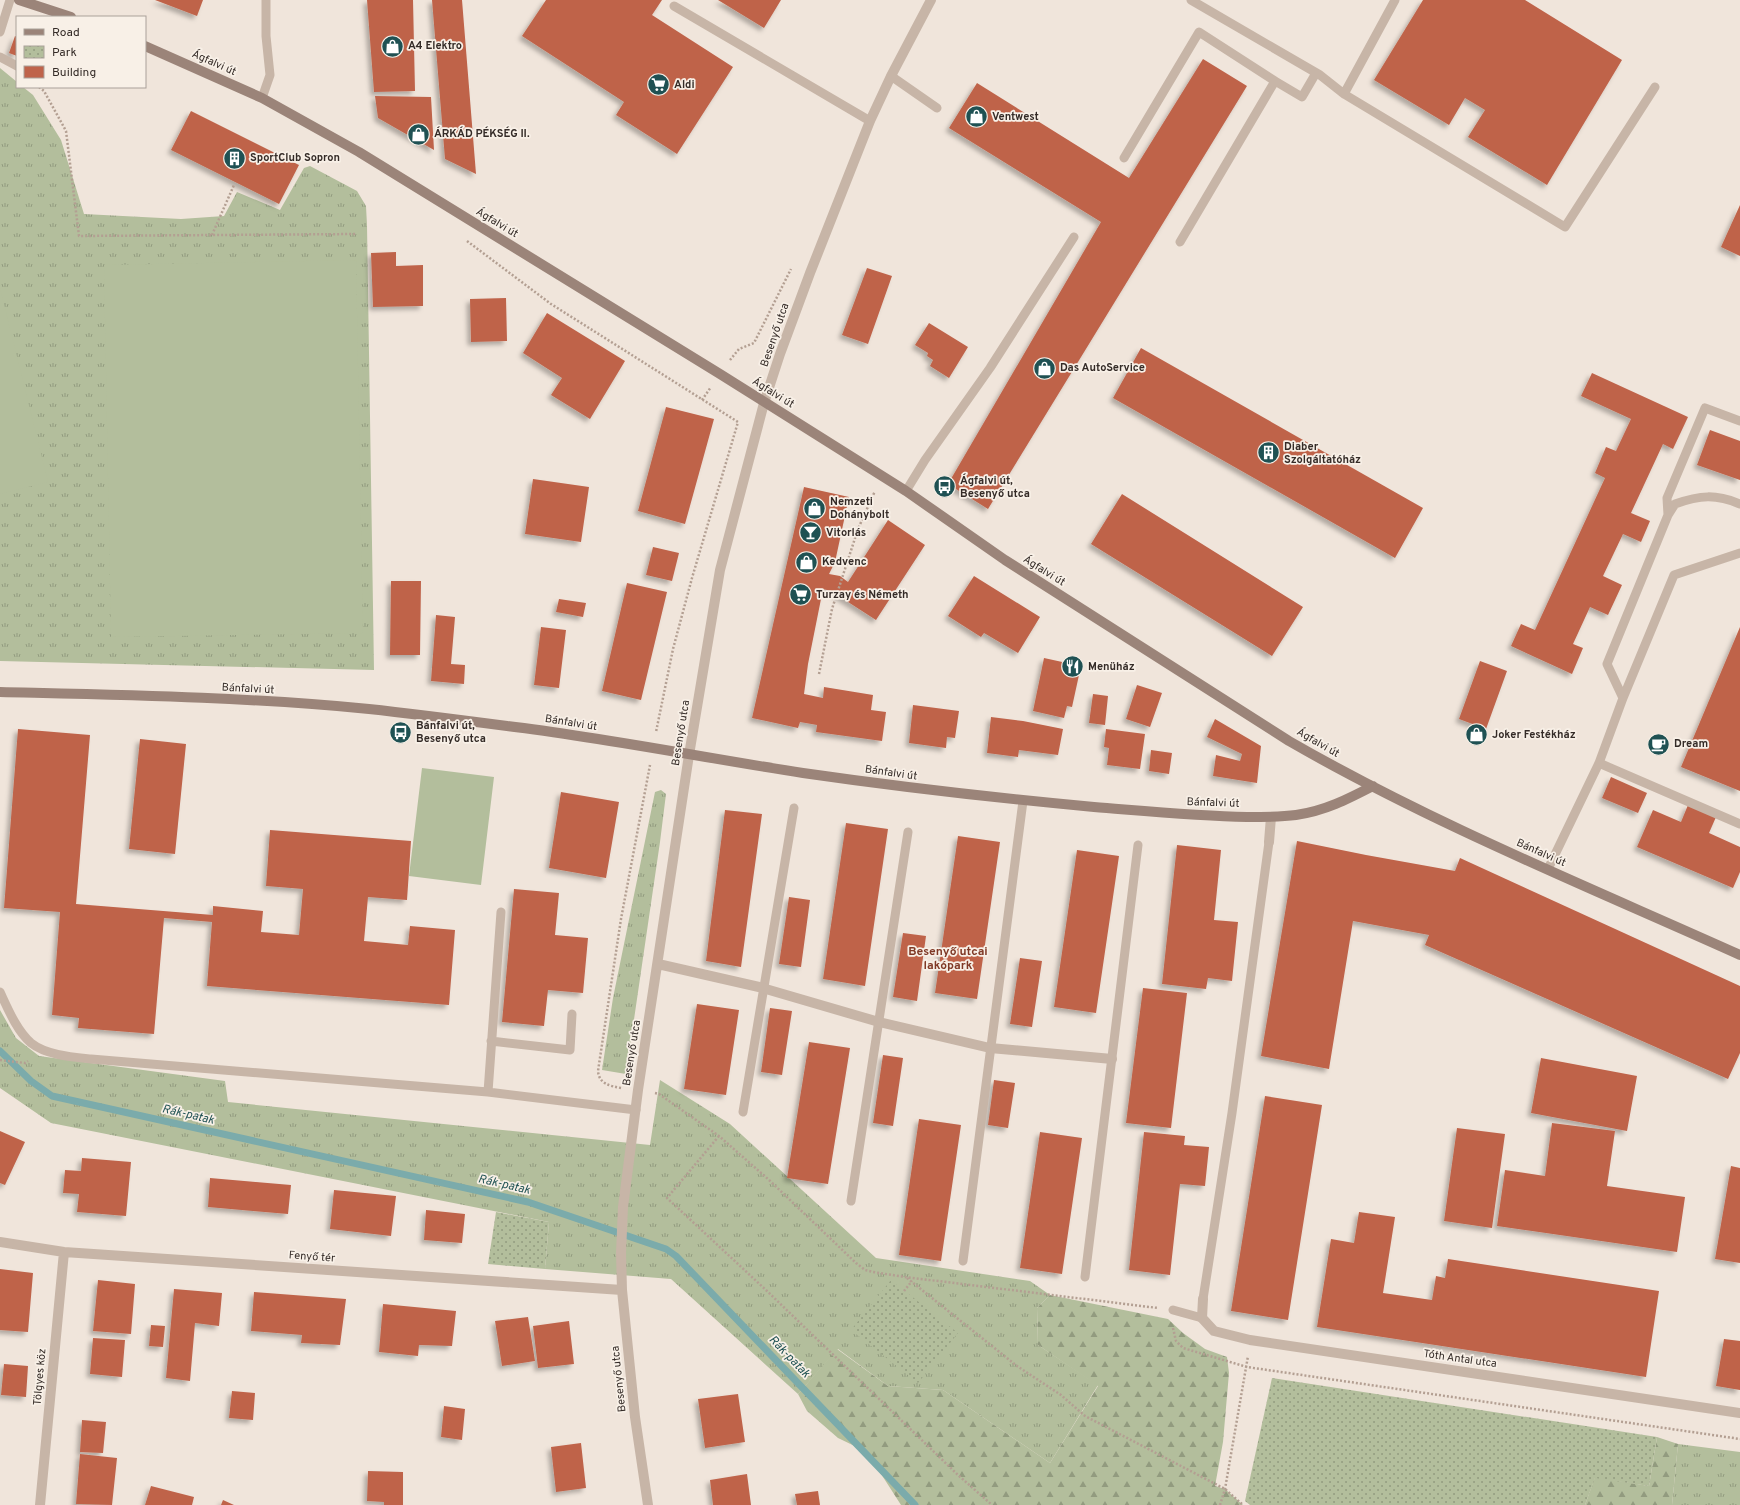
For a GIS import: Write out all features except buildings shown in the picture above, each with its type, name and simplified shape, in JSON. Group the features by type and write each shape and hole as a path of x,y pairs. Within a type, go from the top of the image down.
{"main road":[{"path":"19,0 68,16"},
{"name":"Ágfalvi út","path":"146,46 262,98 359,152 720,374 906,491 1005,560 1284,738 1333,766 1373,786"},
{"name":"Bánfalvi út","path":"0,692 294,703 363,709 512,727 804,773 1023,801 1211,816 1271,817 1296,815 1320,810 1341,803 1373,786 1450,825 1740,955"}],"street":[{"name":"Besenyő utca","path":"648,1505 635,1417 622,1290 621,1252 623,1207 638,1090 689,755 720,570 764,403 810,273 870,121 891,76 931,0"},
{"path":"1269,842 1271,817"},
{"path":"658,964 764,988 879,1022 990,1048 1112,1059"},
{"name":"Fenyő tér","path":"0,1242 64,1252 622,1290"},
{"name":"Tölgyes köz","path":"40,1505 64,1252"},
{"path":"1202,1318 1203,1299"},
{"name":"Tóth Antal utca","path":"1202,1318 1214,1331 1250,1340 1740,1413"}],"lane":[{"path":"0,32 10,0"},
{"path":"262,98 270,75 266,36 266,0"},
{"path":"1191,0 1318,74 1344,94 1565,227 1655,87"},
{"path":"1344,94 1395,0"},
{"path":"674,6 870,121"},
{"path":"1124,158 1199,32 1302,97 1318,74"},
{"path":"0,57 16,65"},
{"path":"891,76 937,108"},
{"path":"1180,242 1275,81"},
{"path":"906,491 924,460 990,368 1074,238"},
{"path":"1668,515 1667,498 1705,408 1740,421"},
{"path":"1623,698 1607,664 1668,515 1675,504 1705,496 1726,498 1740,504"},
{"path":"1548,869 1599,763 1623,698 1674,575 1740,553"},
{"path":"1599,763 1740,824"},
{"path":"963,1261 1023,801"},
{"path":"743,1112 794,808"},
{"path":"851,1200 908,832"},
{"path":"1203,1299 1232,1113 1269,842"},
{"path":"1085,1277 1138,845"},
{"path":"488,1092 501,912"},
{"path":"0,992 12,1016 30,1042 39,1048 65,1056 488,1092 636,1110"},
{"path":"491,1041 570,1050 572,1014"},
{"path":"1174,1310 1202,1318"}],"path":[{"path":"40,88 44,91 66,131 79,236 356,234"},
{"path":"212,235 234,185"},
{"path":"463,238 551,304 738,422 676,635 652,748 621,919 598,1071 599,1078 608,1086 659,1094 719,1136 768,1179 860,1267 873,1272 1174,1310 1173,1333 1176,1341 1184,1348 1247,1367 1740,1439"},
{"path":"819,674 832,609 858,529 882,476"},
{"path":"0,1060 25,1062"},
{"path":"719,1136 667,1198 767,1290 958,1475 992,1505"},
{"path":"905,1277 912,1281 1017,1366 1061,1394 1085,1416 1225,1489 1243,1505"},
{"path":"904,1290 912,1281"},
{"path":"1220,1505 1225,1489 1247,1367 1250,1340"}],"green space":[{"path":"0,68 16,81 16,88 24,88 33,95 61,140 84,214 181,219 224,216 237,192 280,210 304,168 310,166 357,191 366,206 367,225 374,670 0,661"},
{"path":"356,260 363,633 111,637 104,265"},
{"path":"0,288 48,482 0,494"},
{"path":"422,768 494,777 481,885 409,876"},
{"path":"661,790 666,794 626,1074 602,1070 613,998 655,792"},
{"path":"0,1010 16,1038 39,1056 225,1081 228,1102 650,1145 660,1080 730,1124 876,1258 1030,1281 1050,1295 1037,1308 1038,1345 1098,1385 1050,1463 943,1390 888,1386 838,1349 798,1394 671,1279 545,1269 549,1222 51,1123 0,1088"},
{"path":"496,1212 549,1222 545,1269 488,1264"},
{"path":"891,1280 958,1333 918,1383 851,1330"},
{"path":"1050,1295 1168,1319 1183,1333 1205,1349 1227,1357 1229,1373 1223,1442 1215,1486 1225,1489 1243,1505 901,1505 867,1452 838,1438 807,1411 798,1394 837,1349 888,1386 943,1390 1050,1463 1098,1386 1038,1345 1037,1308"},
{"path":"1272,1378 1657,1437 1649,1486 1595,1478 1585,1505 1250,1505 1245,1501"},
{"path":"1657,1437 1678,1444 1672,1505 1585,1505 1595,1477 1649,1486"},
{"path":"1678,1444 1740,1452 1740,1505 1672,1505"}],"waterway":[{"name":"Rák-patak","path":"0,1051 31,1081 52,1096 528,1202 666,1249 676,1256 915,1505"}],"place":[{"name":"A4 Elektro","path":"392,46"},
{"name":"Aldi","path":"659,85"},
{"name":"Ventwest","path":"976,117"},
{"name":"ÁRKÁD PÉKSÉG II.","path":"419,134"},
{"name":"SportClub Sopron","path":"235,158"},
{"name":"Das AutoService","path":"1045,368"},
{"name":"Diaber Szolgáltatóház","path":"1268,453"},
{"name":"Ágfalvi út, Besenyő utca","path":"944,487"},
{"name":"Nemzeti Dohánybolt","path":"815,508"},
{"name":"Vitorlás","path":"811,533"},
{"name":"Kedvenc","path":"806,562"},
{"name":"Turzay és Németh","path":"801,595"},
{"name":"Menüház","path":"1073,667"},
{"name":"Bánfalvi út, Besenyő utca","path":"400,732"},
{"name":"Joker Festékház","path":"1476,735"},
{"name":"Dream","path":"1659,744"}],"district":[{"name":"Besenyő utcai lakópark","path":"948,959"}]}
